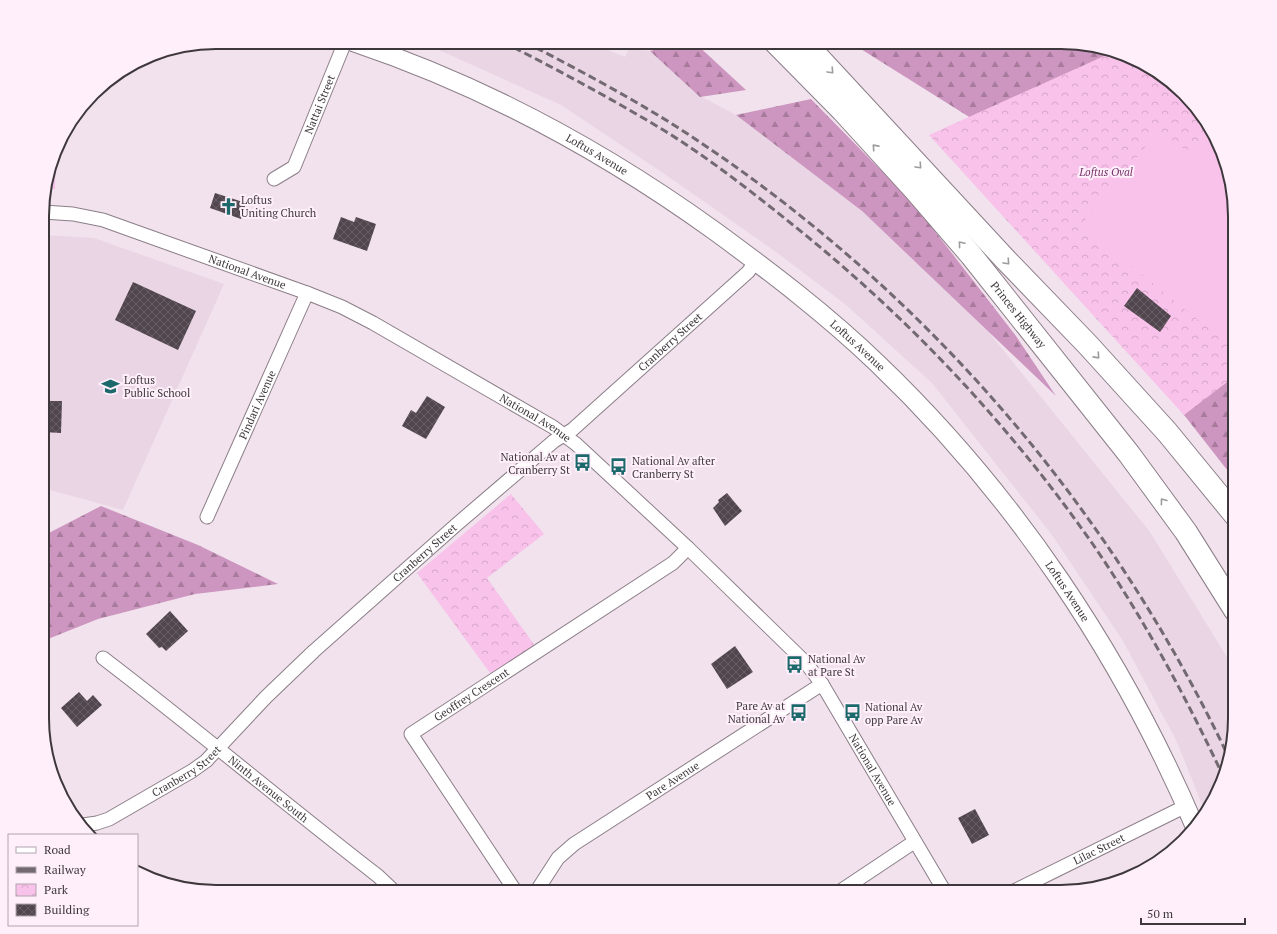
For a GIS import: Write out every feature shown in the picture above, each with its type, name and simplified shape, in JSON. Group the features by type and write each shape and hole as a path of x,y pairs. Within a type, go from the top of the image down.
{"highway":[{"name":"Princes Highway","path":"781,49 843,111 915,190 1070,378 1186,532 1228,599"},
{"path":"810,49 1005,259 1088,345 1167,432 1228,506"},
{"path":"1186,532 1228,577"}],"street":[{"name":"Nattai Street","path":"274,179 298,171 342,49"},
{"name":"Loftus Avenue","path":"371,49 461,84 529,116 631,173 756,261 818,310 877,363 922,408 1015,516 1068,592 1115,667 1155,740 1192,821"},
{"name":"National Avenue","path":"49,212 73,214 103,220 307,292 342,307 373,323 564,436 688,548 806,662 822,684 914,842 942,885"},
{"name":"Cranberry Street","path":"88,825 97,823 123,811 192,771 206,761 266,697 314,651 462,520 554,441 564,436 748,272 756,261"},
{"name":"Pindari Avenue","path":"207,517 307,292"},
{"name":"Geoffrey Crescent","path":"511,885 411,734 673,563 688,548"},
{"name":"Ninth Avenue South","path":"103,658 186,722 217,750 388,885"},
{"name":"Pare Avenue","path":"541,885 558,858 574,844 822,684"},
{"name":"Lilac Street","path":"1026,885 1186,806"},
{"path":"850,885 914,842"}],"shaded area":[{"path":"437,49 606,49 625,57 629,49 650,51 700,96 736,115 862,211 983,325 1150,532 1228,659 1227,740 1219,772 1211,792 1203,806 1176,740 1123,641 1052,535 932,383 846,305 776,252 663,173 561,105"},
{"name":"Loftus Public School","path":"49,235 94,238 224,284 123,510 49,490"}],"green space":[{"path":"657,49 702,49 746,90 700,97 650,51"},
{"path":"862,49 1072,49 1093,52 1119,60 990,130"},
{"name":"Loftus Oval","path":"1105,55 1135,66 1154,77 1171,90 1187,106 1200,123 1211,142 1219,162 1227,194 1228,381 1184,415 929,135"},
{"path":"811,99 913,203 1016,336 1056,396 862,211 736,115"},
{"path":"1159,130 1185,150 1202,146 1213,146 1225,184 1228,205 1228,344 1081,225"},
{"path":"55,171 55,189 51,189"},
{"path":"1228,376 1228,471 1159,383"},
{"path":"511,494 544,534 487,578 535,646 493,677 417,573"},
{"path":"101,506 198,545 278,584 195,594 98,619 49,639 49,533"}],"building":[{"name":"Loftus Uniting Church","path":"215,193 246,203 241,219 210,208"},
{"path":"341,217 354,222 356,217 376,224 367,251 333,239"},
{"path":"133,282 196,311 178,350 115,320"},
{"path":"1137,288 1171,316 1160,332 1124,306"},
{"path":"427,396 445,407 426,439 402,426 411,410 416,413"},
{"path":"49,401 62,401 61,433 49,432"},
{"path":"727,493 742,511 725,526 713,508 719,502 718,500"},
{"path":"170,611 188,631 166,651 162,647 159,648 146,634"},
{"path":"735,646 753,672 727,689 711,664"},
{"path":"79,692 87,701 93,695 102,705 77,727 61,708"},
{"path":"975,809 989,835 972,844 958,818"}],"railway":[{"path":"516,49 665,131 714,164 762,200 835,260 916,334 954,373 1026,455 1092,543 1129,600 1163,658 1195,718 1220,769"},
{"path":"538,49 640,104 677,127 765,188 847,255 925,327 997,404 1064,486 1125,572 1180,663 1225,750"}],"place":[{"name":"Loftus Uniting Church","path":"228,206"},
{"name":"Loftus Public School","path":"111,386"},
{"name":"National Av at Cranberry St","path":"583,463"},
{"name":"National Av after Cranberry St","path":"619,467"},
{"name":"National Av at Pare St","path":"795,665"},
{"name":"Pare Av at National Av","path":"798,712"},
{"name":"National Av opp Pare Av","path":"852,713"}]}
